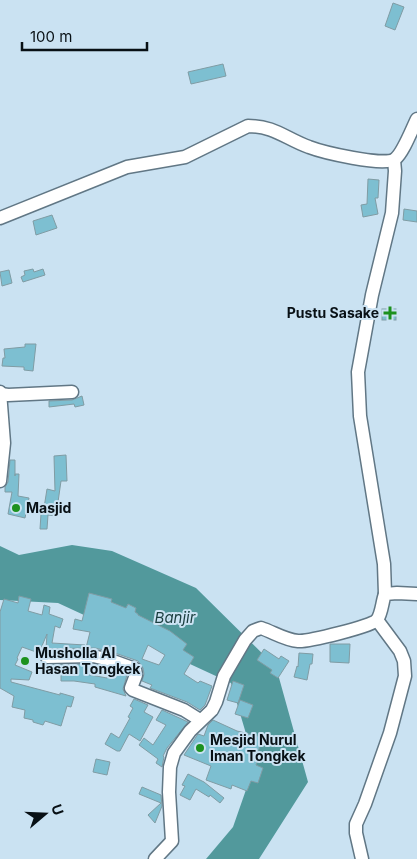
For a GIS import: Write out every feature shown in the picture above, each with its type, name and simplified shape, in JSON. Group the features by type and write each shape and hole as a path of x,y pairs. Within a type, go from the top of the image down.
{"street":[{"path":"155,859 172,841 169,792 172,758 183,739 212,710 224,676 250,634 256,629 261,628 291,640 301,641 372,624 377,620 385,594 383,552 360,416 358,372 372,296 392,213 394,160 417,119"},
{"path":"0,218 127,167 185,157 248,126 278,131 311,148 369,161 394,160"},
{"path":"0,481 4,443 0,393 8,395 72,392"},
{"path":"385,594 417,594"},
{"path":"362,859 356,833 356,824 390,733 406,676 404,661 400,651 377,620"},
{"path":"46,656 93,656 135,668 136,675 131,688 133,690 184,710 200,720"}],"water":[{"name":"Banjir","path":"72,545 112,551 196,588 276,667 308,782 259,859 206,859 233,827 255,764 231,683 58,603 0,600 0,546 19,555"}],"building":[{"path":"393,3 404,7 395,30 385,26"},
{"path":"223,64 226,76 191,84 188,72"},
{"path":"368,179 379,180 378,198 375,198 378,214 363,217 361,205 367,204"},
{"path":"404,209 417,211 417,222 403,220"},
{"path":"52,215 57,228 36,235 33,221"},
{"path":"33,269 34,272 43,269 45,275 23,282 21,277 25,275 24,271"},
{"path":"9,270 12,283 2,286 0,272"},
{"path":"382,309 396,309 396,320 382,320"},
{"path":"25,344 36,344 33,371 24,370 24,367 2,366 3,358 5,358 4,349 25,347"},
{"path":"82,396 84,405 75,407 74,404 49,407 49,401 72,400"},
{"path":"66,455 67,481 61,481 57,509 59,509 58,516 48,515 47,529 40,529 41,514 43,514 47,489 55,491 54,456"},
{"path":"10,460 15,460 15,474 19,474 18,496 29,498 25,518 8,514 12,492 5,492 5,487 8,482"},
{"path":"89,593 112,599 111,602 126,608 128,604 136,608 135,612 138,615 170,631 187,644 183,650 194,657 184,674 198,683 200,681 212,686 205,705 200,710 187,702 150,688 152,685 142,681 143,668 138,661 112,652 86,648 90,632 73,629 75,619 82,621","holes":["148,645 165,655 159,665 142,659"]},
{"path":"19,596 31,599 28,611 42,615 44,605 50,607 49,614 63,619 60,628 55,626 52,643 85,645 85,648 46,649 47,634 39,653 22,647 17,658 15,665 32,672 29,680 11,679 11,682 74,697 71,707 67,706 61,726 45,721 43,725 24,718 25,710 12,707 14,696 0,688 0,612 4,599 18,603"},
{"path":"330,644 350,644 349,663 330,662"},
{"path":"264,649 279,659 281,656 289,661 278,678 270,673 272,670 257,660"},
{"path":"299,653 313,654 307,680 294,677 298,667"},
{"path":"85,664 85,674 107,678 110,669 127,675 123,689 126,696 95,687 95,684 61,681 61,672 46,671 46,665"},
{"path":"233,681 244,685 238,703 227,700"},
{"path":"134,699 148,705 144,712 153,717 140,741 129,734 120,751 117,751 105,744 111,733 119,738 130,718 128,717 133,708 130,706"},
{"path":"240,700 253,705 248,718 235,714"},
{"path":"162,710 188,722 167,748 163,756 162,767 156,763 158,759 139,745 144,738 153,745 166,725 156,720"},
{"path":"213,720 237,731 262,737 258,753 260,754 256,765 263,768 258,783 251,781 247,791 232,785 231,789 206,780 211,766 184,755 198,734 204,736 208,725"},
{"path":"96,759 110,762 107,775 93,772"},
{"path":"188,774 204,782 224,798 220,803 210,795 209,797 196,789 190,800 180,795 185,786 182,785"},
{"path":"142,787 161,795 162,806 155,823 148,815 161,803 139,794"}],"place":[{"name":"Pustu Sasake","path":"390,313"},
{"name":"Masjid","path":"16,508"},
{"name":"Musholla Al Hasan Tongkek","path":"25,661"},
{"name":"Mesjid Nurul Iman Tongkek","path":"200,748"}]}
